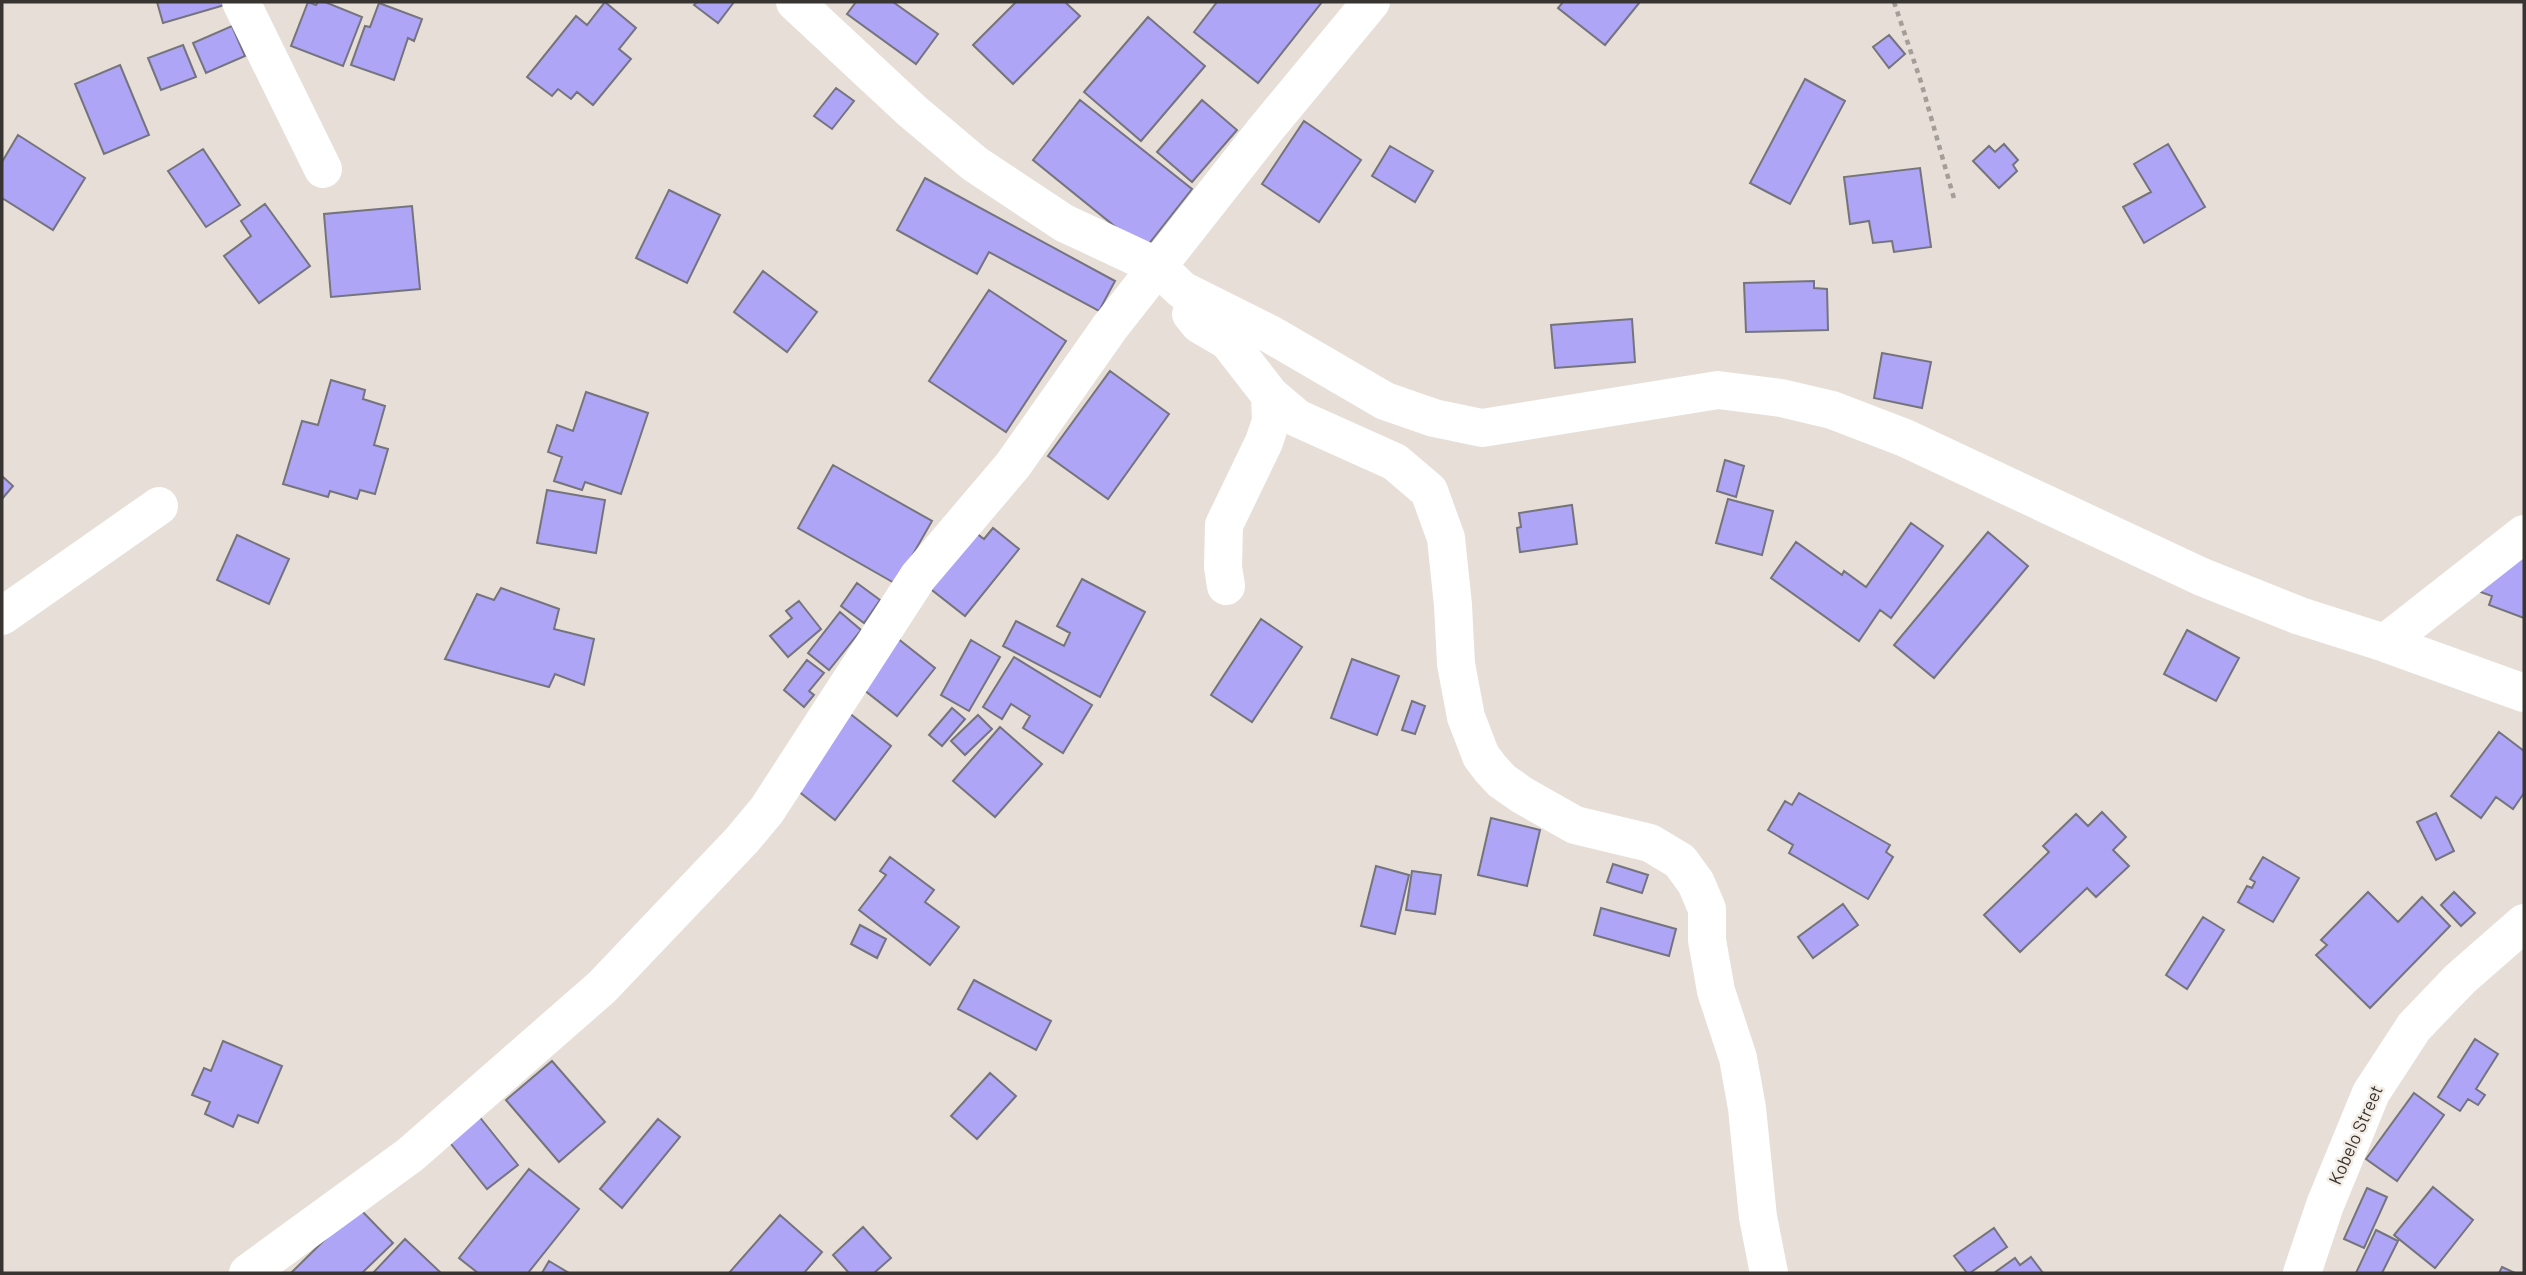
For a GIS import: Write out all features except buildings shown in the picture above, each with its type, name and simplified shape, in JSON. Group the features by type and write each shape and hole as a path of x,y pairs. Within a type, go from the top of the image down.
{"street":[{"path":"241,2 323,169"},
{"path":"795,2 912,111 975,164 1064,223 1170,278 1385,401 1434,418 1482,428 1718,390 1781,398 1832,410 1905,438 2202,577 2300,616 2524,692"},
{"path":"248,1273 402,1161 602,987 742,840 767,810 918,578 1013,465 1110,327 1170,278 1265,130 1371,2"},
{"path":"1170,278 1184,306 1199,324 1228,341 1270,395 1297,418 1395,462 1429,491 1446,538 1456,664 1466,717 1481,756 1490,768 1502,781 1522,795 1575,825 1650,843 1680,861 1696,883 1707,909 1707,940 1716,991 1738,1058 1747,1108 1758,1217 1769,1273"},
{"path":"1226,586 1223,567 1224,525 1264,442 1271,421 1270,395"},
{"path":"2,616 159,506"},
{"path":"2385,643 2524,534"},
{"name":"Kobelo Street","path":"2302,1273 2325,1205 2371,1093 2414,1027 2460,979 2524,923"}],"path":[{"path":"1894,2 1921,82 1955,202"}]}
